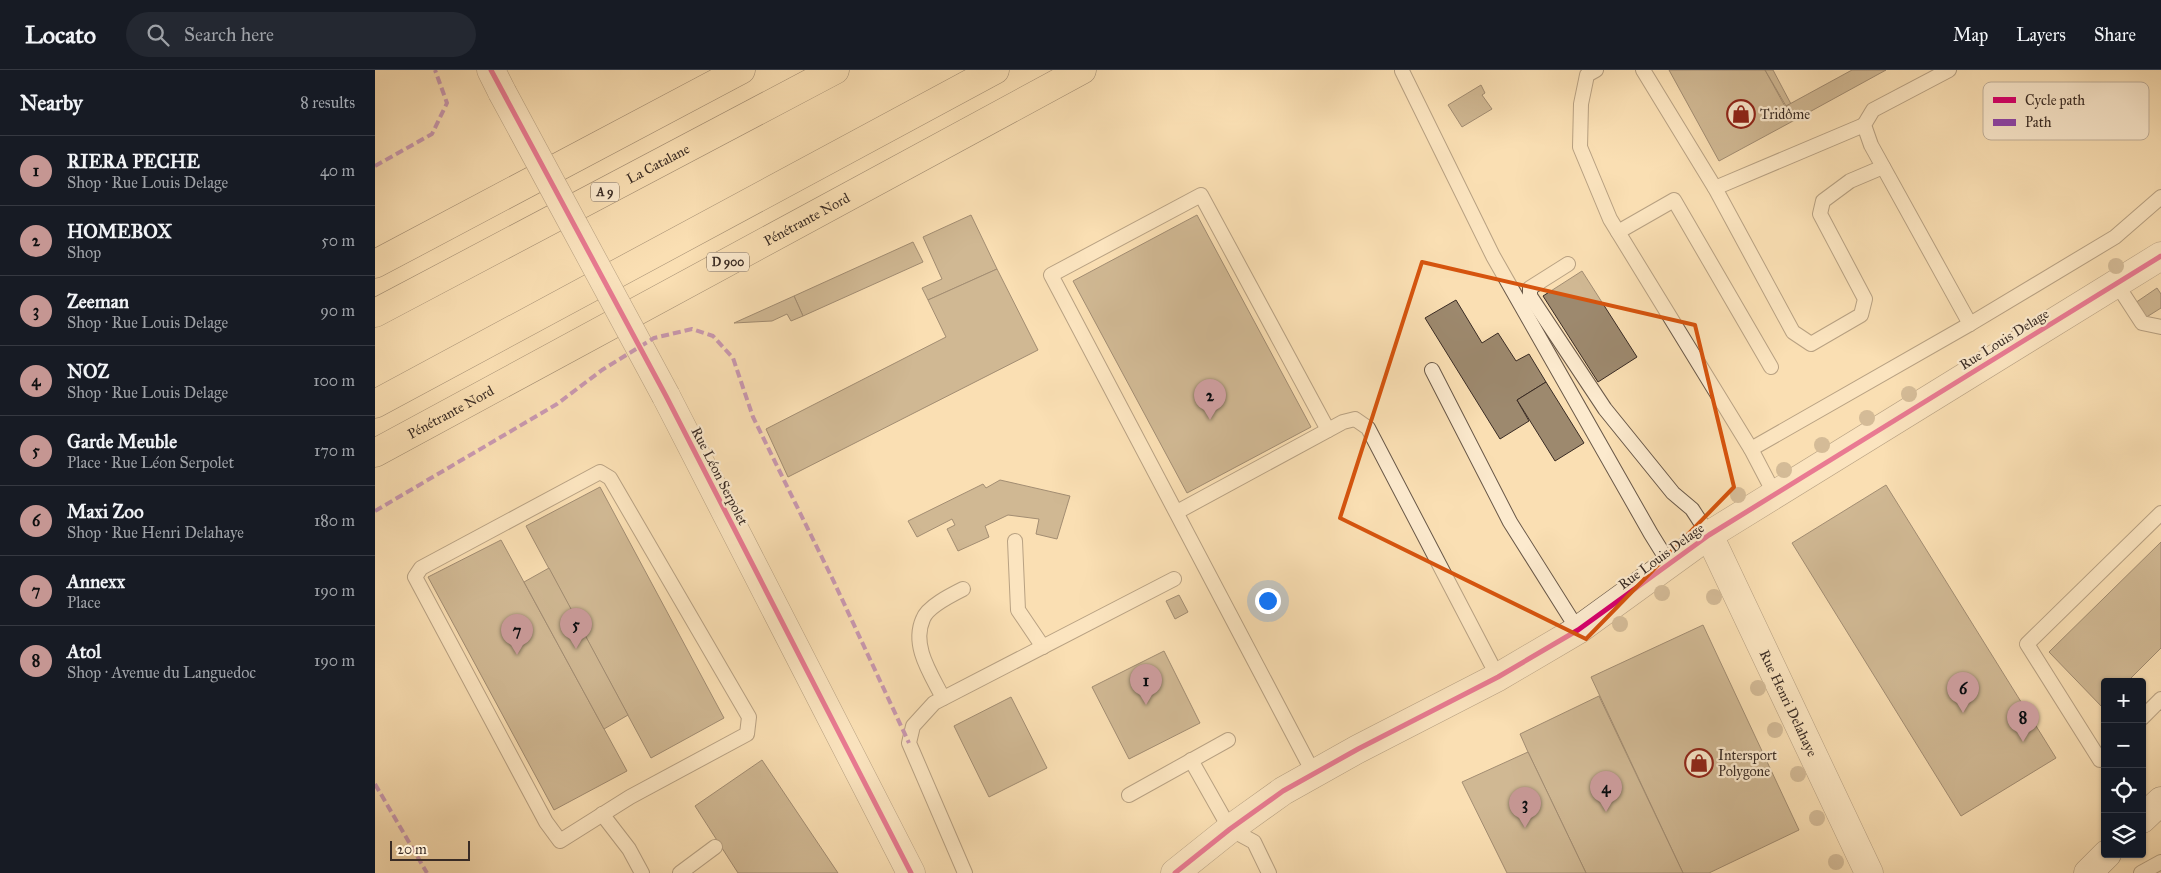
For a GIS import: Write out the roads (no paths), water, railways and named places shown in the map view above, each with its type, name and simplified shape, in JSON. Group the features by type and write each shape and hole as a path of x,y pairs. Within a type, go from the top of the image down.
{"highway":[{"path":"375,264 741,70"},
{"name":"La Catalane","path":"375,313 835,70"},
{"path":"375,404 995,70"},
{"name":"Pénétrante Nord","path":"375,453 1082,70"}],"street":[{"name":"Rue Léon Serpolet","path":"496,81 666,396 911,873"},
{"name":"Rue Louis Delage","path":"1175,873 1283,791 1358,749 1498,677 1578,630 1709,534 2161,256"},
{"name":"Rue Henri Delahaye","path":"1709,534 1869,873"},
{"path":"2146,815 2161,801"},
{"path":"2088,873 2103,858"}],"lane":[{"path":"1596,70 1587,75 1581,104 1580,146 1610,220 1751,448 1774,493"},
{"path":"1643,70 1715,188 1793,332 1811,344 1861,315 1865,300 1820,214 1823,201 1849,181 1883,167"},
{"path":"1715,188 1864,125 1873,110 1949,70"},
{"path":"1403,71 1493,256 1669,563"},
{"path":"1864,125 1871,145 1970,324"},
{"path":"1314,774 1051,276 1201,195 1328,430"},
{"path":"1751,448 1970,324 2115,237 2161,197"},
{"path":"1618,232 1674,200 1771,367"},
{"path":"1567,264 1530,288 1530,296 1605,409 1673,493 1692,509 1709,534"},
{"path":"2116,283 2142,323 2161,327"},
{"path":"1433,370 1510,522 1578,630"},
{"path":"1177,512 1343,422 1355,419 1368,428 1498,677"},
{"path":"600,472 610,478 749,718 747,734 602,814 560,841 546,822 415,577 421,568 600,472"},
{"path":"2101,759 2027,644 2161,513"},
{"path":"1015,541 1018,610 1043,647"},
{"path":"965,873 909,743 913,726 934,703 1173,579"},
{"path":"943,698 919,648 923,618 941,601 963,590"},
{"path":"2146,714 2161,699"},
{"path":"1129,795 1228,740"},
{"path":"1191,760 1230,830 1254,842 1263,871"},
{"path":"602,814 629,849 642,873"},
{"path":"680,873 715,847"},
{"path":"2141,873 2161,862"}],"place":[{"name":"Tridôme","path":"1741,114"},
{"name":"HOMEBOX","path":"1210,420"},
{"name":"Garde Meuble","path":"576,649"},
{"name":"Annexx","path":"517,655"},
{"name":"RIERA PECHE","path":"1146,705"},
{"name":"Maxi Zoo","path":"1963,713"},
{"name":"Atol","path":"2023,742"},
{"name":"Intersport Polygone","path":"1699,763"},
{"name":"NOZ","path":"1606,812"},
{"name":"Zeeman","path":"1525,828"}]}
